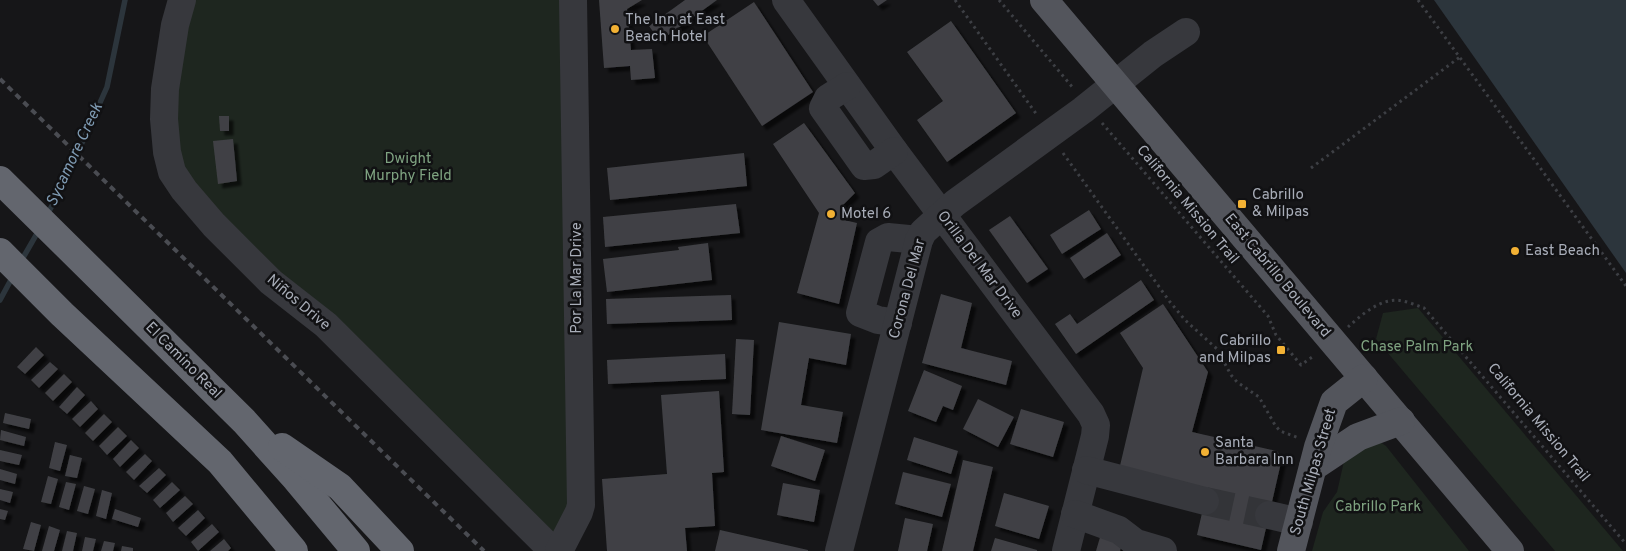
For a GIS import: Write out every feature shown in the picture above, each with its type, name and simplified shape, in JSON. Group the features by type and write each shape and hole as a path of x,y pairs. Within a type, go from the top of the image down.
{"highway":[{"name":"El Camino Real","path":"0,180 244,421 296,479 356,551"},
{"path":"0,252 62,314 220,462 294,551"},
{"path":"244,421 340,487 400,551"}],"main road":[{"name":"East Cabrillo Boulevard","path":"1044,0 1510,551"},
{"name":"South Milpas Street","path":"1291,551 1313,467 1334,402 1364,378"},
{"path":"1313,467 1358,437 1401,421"}],"street":[{"name":"Niños Drive","path":"182,0 165,89 164,120 167,152 172,172 184,190 214,225 271,282 326,325 552,551"},
{"name":"Por La Mar Drive","path":"559,551 581,505 573,0"},
{"name":"Orilla Del Mar Drive","path":"786,0 894,151 1091,414 1096,425 1095,436 1066,551"},
{"name":"Corona Del Mar","path":"839,551 919,240 923,232 942,214 1186,32"},
{"path":"898,323 878,320 860,313 879,242 888,237 919,240"},
{"path":"1086,470 1205,501"},
{"path":"1075,514 1119,530 1136,543 1163,551"},
{"path":"1269,515 1299,522"}],"path":[{"path":"955,0 1040,119"},
{"path":"999,0 1078,94"},
{"path":"1418,0 1626,286"},
{"path":"1311,168 1460,58"},
{"name":"California Mission Trail","path":"1100,121 1268,316 1276,335 1301,365 1312,358"},
{"path":"1061,150 1170,302 1185,320 1217,349 1231,375 1237,382 1259,397 1280,431 1294,436"},
{"name":"California Mission Trail","path":"1354,322 1372,308 1389,300 1406,302 1424,308 1626,544"}],"green space":[{"name":"Dwight Murphy Field","path":"192,0 573,0 581,505 559,551 204,201 183,168 174,118"},
{"name":"Chase Palm Park","path":"1418,308 1623,551 1555,551 1376,339 1383,313"},
{"name":"Cabrillo Park","path":"1380,442 1386,446 1469,551 1312,551 1323,512 1337,492 1345,457"}],"shaded area":[{"path":"1434,0 1626,0 1626,273"}],"building":[{"name":"The Inn at East Beach Hotel","path":"599,0 642,0 627,9 631,50 652,49 655,78 631,80 630,66 604,68"},
{"path":"685,0 717,0 660,41 649,26"},
{"path":"873,0 887,0 878,6"},
{"path":"754,2 813,92 762,126 703,36"},
{"path":"951,21 1016,113 947,162 917,120 943,101 907,52"},
{"path":"219,116 229,116 229,131 220,131"},
{"name":"Motel 6","path":"804,123 855,193 842,206 844,220 857,223 839,304 797,293 819,213 773,144"},
{"path":"233,139 237,181 218,184 213,141"},
{"path":"744,153 747,186 610,200 607,168"},
{"path":"736,204 740,233 605,247 603,217"},
{"path":"1089,210 1101,229 1062,254 1050,235"},
{"path":"1010,216 1048,269 1027,283 989,230"},
{"path":"1107,233 1121,255 1084,279 1070,258"},
{"path":"708,243 712,280 607,292 603,259 679,250 678,247"},
{"path":"1141,280 1154,300 1076,354 1055,324 1070,314 1077,324"},
{"path":"941,294 972,303 961,348 1012,361 1006,385 922,363"},
{"path":"731,295 732,320 607,324 606,299"},
{"path":"1163,304 1208,372 1192,432 1277,451 1282,458 1261,550 1197,535 1207,491 1119,470 1143,368 1120,333"},
{"path":"779,322 851,334 846,365 809,358 801,405 843,412 837,443 761,430"},
{"path":"736,339 754,340 750,415 732,414"},
{"path":"36,347 44,355 25,374 17,367"},
{"path":"725,354 726,379 608,384 607,360"},
{"path":"50,362 58,369 39,388 31,380"},
{"path":"924,370 962,386 953,410 943,406 936,422 908,411"},
{"path":"64,374 72,382 53,401 45,393"},
{"path":"77,387 85,395 67,414 59,407"},
{"path":"719,391 724,472 712,473 715,526 685,528 687,551 607,551 602,479 667,474 661,395"},
{"path":"978,399 1014,417 998,447 963,429"},
{"path":"91,401 98,409 80,427 72,419"},
{"path":"1021,409 1064,422 1053,457 1010,444"},
{"path":"5,413 31,419 29,429 3,423"},
{"path":"104,414 112,422 93,441 85,433"},
{"path":"118,427 127,436 107,455 99,446"},
{"path":"1,430 26,437 24,446 0,440"},
{"path":"781,436 825,450 815,481 771,466"},
{"path":"914,437 958,451 951,474 907,460"},
{"path":"131,440 139,448 120,467 113,459"},
{"path":"55,442 67,445 60,471 49,468"},
{"path":"0,450 22,455 19,465 0,461"},
{"path":"145,454 152,461 134,480 126,472"},
{"path":"70,455 82,458 77,478 65,476"},
{"path":"963,460 993,467 973,551 942,551"},
{"path":"159,468 166,475 147,493 139,486"},
{"path":"0,469 17,474 15,484 0,480"},
{"path":"903,472 951,484 942,517 895,504"},
{"path":"48,476 58,479 51,504 41,502"},
{"path":"66,482 76,484 69,510 59,507"},
{"path":"172,482 180,490 160,508 153,500"},
{"path":"783,483 820,490 814,522 777,515"},
{"path":"84,486 95,489 88,514 77,511"},
{"path":"0,489 13,492 10,503 0,500"},
{"path":"102,490 112,493 106,519 96,516"},
{"path":"1004,493 1049,506 1039,539 995,526"},
{"path":"185,496 193,504 173,522 166,513"},
{"path":"0,509 8,511 5,520 0,519"},
{"path":"115,509 141,518 138,527 112,519"},
{"path":"198,510 205,518 186,536 178,528"},
{"path":"905,518 933,524 927,551 898,551"},
{"path":"31,522 41,525 34,551 23,549"},
{"path":"212,524 219,532 198,551 191,542"},
{"path":"49,526 60,530 54,551 42,551"},
{"path":"720,530 808,550 808,551 715,551"},
{"path":"67,531 77,533 73,551 62,551"},
{"path":"1101,534 1123,539 1120,551 1096,551"},
{"path":"85,537 96,539 93,551 82,551"},
{"path":"995,538 1037,550 1037,551 991,551"},
{"path":"224,539 231,548 228,551 210,551"},
{"path":"104,541 115,543 113,551 101,551"},
{"path":"122,546 133,548 133,551 121,551"}],"waterway":[{"name":"Sycamore Creek","path":"47,215 65,181 107,87 125,0"},
{"name":"Sycamore Creek","path":"20,263 39,230"},
{"name":"Sycamore Creek","path":"0,300 13,276"}],"tunnel":[{"path":"1205,501 1269,515"}],"railway":[{"path":"0,79 484,551"}],"place":[{"name":"The Inn at East Beach Hotel","path":"615,29"},
{"name":"Cabrillo & Milpas","path":"1242,204"},
{"name":"Motel 6","path":"831,214"},
{"name":"East Beach","path":"1515,251"},
{"name":"Cabrillo and Milpas","path":"1281,350"},
{"name":"Santa Barbara Inn","path":"1205,452"}]}
